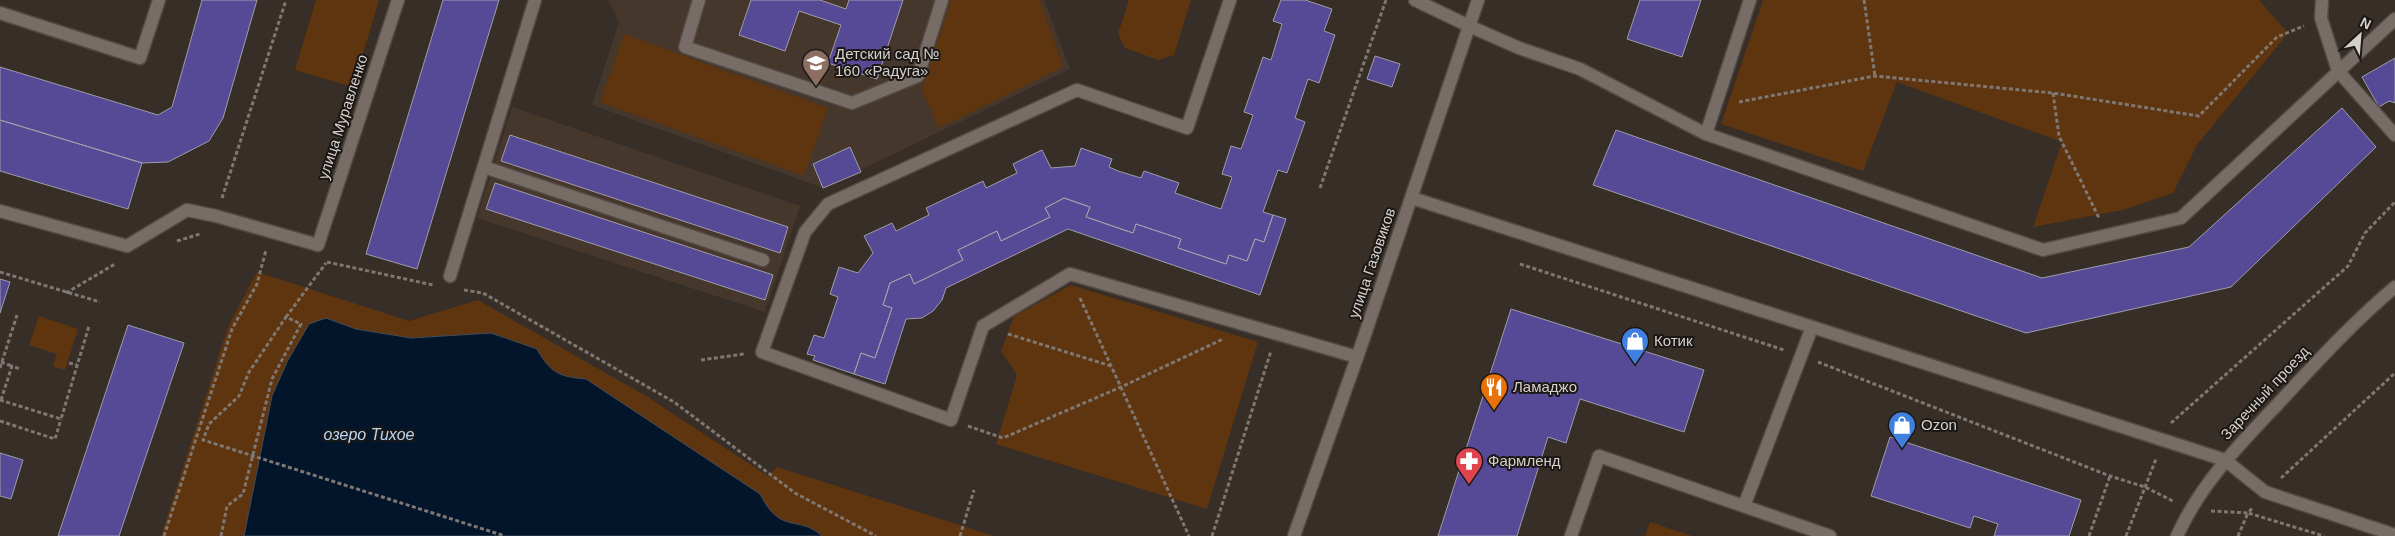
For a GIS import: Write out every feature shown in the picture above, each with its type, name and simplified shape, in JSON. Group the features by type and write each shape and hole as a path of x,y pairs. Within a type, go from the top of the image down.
{"street":[{"path":"0,13 140,58 160,0"},
{"name":"улица Муравленко","path":"216,216 318,245 398,0"},
{"path":"452,282 484,167 535,0"},
{"path":"700,0 685,46 852,103 918,76 942,0"},
{"path":"1230,0 1187,128 1077,90 828,204 804,232 762,352 950,420 983,326 1070,274 1358,356"},
{"path":"1415,0 1519,48 1580,69 1706,134 2044,250 2181,218 2395,18"},
{"name":"улица Газовиков","path":"1294,536 1358,356 1478,0"},
{"path":"1706,134 1750,0"},
{"path":"2322,0 2321,18 2338,70 2395,135"},
{"path":"484,167 763,260"},
{"path":"1412,198 2225,460 2265,492 2395,535"},
{"path":"0,212 127,246 187,210 216,216"},
{"name":"Заречный проезд","path":"2177,536 2189,510 2225,460 2320,357 2395,287"},
{"path":"1744,506 1812,327"},
{"path":"1571,536 1599,456 1830,536"}],"path":[{"path":"216,216 286,0"},
{"path":"1320,188 1386,0"},
{"path":"1864,0 1875,76"},
{"path":"1733,107 1740,101 1875,76 2053,94 2199,116 2277,37 2321,18"},
{"path":"2053,94 2060,136 2107,235"},
{"path":"2126,536 2163,440 2172,422 2348,266 2365,232 2395,202"},
{"path":"172,243 208,231"},
{"path":"164,536 232,329 257,284 267,247 258,245"},
{"path":"318,260 436,285"},
{"path":"66,293 118,262"},
{"path":"327,262 286,316 249,372 240,396 209,424 203,440 504,536"},
{"path":"1520,264 1800,355 2110,476 2145,487 2189,510 2248,513 2324,536"},
{"path":"0,272 100,302"},
{"path":"1070,274 1189,536"},
{"path":"452,282 483,293 674,402 795,492 876,536"},
{"path":"0,368 17,315"},
{"path":"221,536 227,506 243,494 251,454 272,379 301,324 286,316"},
{"path":"0,421 55,439 89,326"},
{"path":"983,326 1112,366"},
{"path":"950,420 1003,438 1121,387 1250,326"},
{"path":"1212,536 1276,334"},
{"path":"701,360 762,352"},
{"path":"1,362 20,368"},
{"path":"69,363 78,365"},
{"path":"12,366 1,400 61,419"},
{"path":"2238,536 2248,513 2265,492 2395,373"},
{"path":"2089,536 2110,476"},
{"path":"960,536 974,490"}],"shaded area":[{"path":"316,0 379,0 353,87 295,70"},
{"name":"Детский сад № 160 «Радуга»","path":"608,0 1044,0 1070,69 823,188 592,105 619,22"},
{"path":"951,0 1040,0 1063,67 939,128 922,90"},
{"path":"1129,0 1191,0 1174,55 1158,60 1125,48 1118,34"},
{"path":"1763,0 2259,0 2288,33 2197,145 2173,193 2123,210 2033,227 2062,142 1897,82 1863,171 1721,124"},
{"path":"624,34 828,108 804,176 600,102"},
{"path":"512,107 800,206 765,312 477,218"},
{"name":"озеро Тихое","path":"257,272 409,321 478,300 646,396 768,476 777,467 994,536 161,536 228,327"},
{"path":"1071,285 1258,342 1207,509 996,444 1017,375 1001,351 1014,316"},
{"path":"39,316 78,329 65,370 53,366 57,354 29,345"},
{"path":"1650,522 1692,536 1645,536"}],"water":[{"name":"озеро Тихое","path":"326,318 356,329 411,338 491,333 537,349 551,369 569,377 586,379 760,494 775,515 783,520 805,526 822,536 244,536 272,396 288,360 309,324"}],"building":[{"path":"202,0 257,0 223,118 209,141 168,162 142,163 0,120 0,67 158,115 172,107"},
{"path":"443,0 499,0 417,269 366,254"},
{"path":"751,0 820,0 846,9 849,0 903,0 877,79 828,63 841,25 799,11 785,51 739,35"},
{"path":"1281,0 1305,0 1332,9 1324,31 1335,35 1319,83 1308,79 1295,118 1305,122 1287,173 1278,170 1263,212 1273,215 1264,242 1255,239 1247,261 1229,255 1226,264 1178,248 1181,239 1136,224 1133,233 1086,217 1090,207 1064,198 1045,208 1050,217 1001,241 997,231 958,250 963,260 914,284 910,274 890,283 883,305 892,308 875,358 861,353 854,374 813,360 815,356 807,354 814,335 824,338 838,297 830,294 839,267 858,273 873,253 864,236 892,223 896,231 929,215 926,208 983,181 986,188 1017,173 1013,164 1042,150 1051,168 1075,166 1081,148 1112,159 1109,167 1118,171 1141,178 1144,171 1179,183 1175,193 1221,209 1232,177 1222,174 1231,146 1241,149 1253,115 1244,112 1263,57 1271,60 1282,24 1273,21"},
{"path":"1640,0 1701,0 1682,57 1627,39"},
{"path":"1375,56 1400,64 1392,87 1367,79"},
{"path":"2395,58 2395,103 2389,101 2379,107 2362,77"},
{"path":"2342,108 2376,147 2231,287 2026,333 1593,185 1616,130 2042,278 2189,247"},
{"path":"0,120 142,163 128,209 0,171"},
{"path":"510,135 788,227 780,253 501,161"},
{"path":"850,147 861,172 823,188 813,164"},
{"path":"495,183 773,275 765,300 486,209"},
{"path":"1064,198 1090,207 1086,217 1133,233 1136,224 1181,239 1178,248 1226,264 1229,255 1247,261 1255,239 1264,242 1273,215 1286,219 1260,295 1068,229 946,288 942,300 933,311 922,318 906,319 885,384 854,374 861,353 875,358 892,308 883,305 890,283 910,274 914,284 963,260 958,250 997,231 1001,241 1050,217 1045,208"},
{"path":"0,279 10,282 0,313"},
{"path":"1511,309 1704,370 1684,432 1580,399 1566,443 1548,437 1517,536 1438,536"},
{"path":"128,325 184,343 119,536 58,536"},
{"path":"1890,437 2081,500 2069,536 1994,536 1998,524 1974,516 1970,528 1871,496"},
{"path":"0,453 23,460 11,499 0,496"}],"place":[{"name":"Детский сад № 160 «Радуга»","path":"816,87"},
{"name":"Котик","path":"1635,365"},
{"name":"Ламаджо","path":"1494,411"},
{"name":"Ozon","path":"1902,449"},
{"name":"Фармленд","path":"1469,485"}]}
